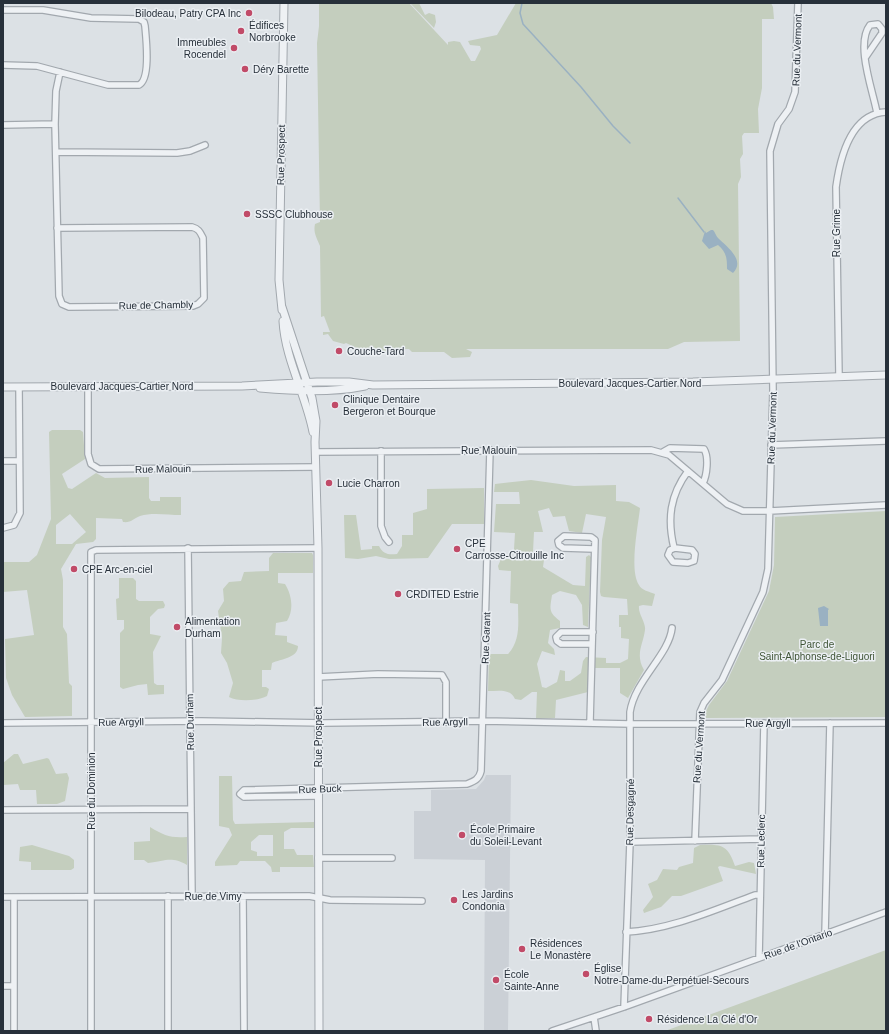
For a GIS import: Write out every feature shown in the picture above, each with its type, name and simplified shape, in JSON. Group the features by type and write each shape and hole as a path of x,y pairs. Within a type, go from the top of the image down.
{"street":[{"name":"Rue Prospect","path":"284,3 279,280 285,338 309,414 314,442 316,467 318,548 319,1031"},
{"name":"Rue du Vermont","path":"694,841 699,724 702,707 722,680 766,584 769,559 773,379 770,151 778,124 789,109 795,92 798,3"},
{"path":"3,10 43,10 91,18 128,18 142,20 145,26 146,72 142,83 136,85 108,85 37,66 3,65"},
{"path":"865,58 882,33 882,29 878,24 870,25 865,33 865,58 867,74 877,113"},
{"path":"57,228 55,124 56,91 60,72"},
{"name":"Rue Grime","path":"838,376 836,187 838,169 843,153 858,126 877,113 886,112"},
{"path":"3,125 55,124"},
{"path":"56,152 177,153 190,151 205,145"},
{"name":"Rue de Chambly","path":"192,227 201,232 204,298 198,304 70,307 62,304 59,296 57,228 192,227"},
{"name":"Rue Prospect","path":"282,307 316,414 314,442"},
{"name":"Boulevard Jacques-Cartier Nord","path":"242,386 298,382 349,382 373,385 693,382 886,375"},
{"name":"Boulevard Jacques-Cartier Nord","path":"3,387 242,386 309,390 350,389 373,385"},
{"name":"Rue Malouin","path":"88,386 88,454 91,464 99,469 316,467"},
{"path":"3,528 14,525 19,518 19,387"},
{"path":"771,445 886,440"},
{"name":"Rue Malouin","path":"663,452 670,448 704,449 706,453 706,476 703,483"},
{"name":"Rue Garant","path":"479,777 483,721 490,450"},
{"name":"Rue Malouin","path":"315,452 651,450 663,452 673,458 726,504 749,512 886,505"},
{"path":"380,451 382,526 385,537 389,542"},
{"path":"3,461 19,461"},
{"path":"674,548 672,501 675,492 688,471"},
{"path":"590,722 595,540 591,537 564,536 558,541 560,546 563,548 594,549"},
{"path":"188,548 318,548"},
{"name":"Rue du Dominion","path":"90,1031 91,552 96,550 188,548"},
{"name":"Rue Durham","path":"188,548 192,896"},
{"path":"674,548 692,550 695,556 694,561 688,563 673,562 668,555 670,550 674,548"},
{"name":"Rue Desgagné","path":"624,1007 630,842 630,712 634,695 668,641 672,628"},
{"path":"592,644 561,644 557,641 556,637 561,632 593,632"},
{"path":"318,677 384,674 442,675 446,682 446,722"},
{"name":"Rue Argyll","path":"3,723 318,723 483,721 631,724 886,723"},
{"name":"Rue Leclerc","path":"759,958 764,723"},
{"path":"825,934 830,723"},
{"name":"Rue Buck","path":"318,793 244,790 240,794 244,797 318,793 467,784 474,782 479,777"},
{"path":"3,810 191,809"},
{"path":"630,842 761,839"},
{"path":"318,858 392,858"},
{"path":"626,932 646,930 680,921 755,895 760,895"},
{"path":"168,896 168,1031"},
{"path":"243,896 244,1031"},
{"name":"Rue de Vimy","path":"3,897 309,896 330,900 422,901"},
{"path":"14,897 14,1031"},
{"name":"Rue de l'Ontario","path":"552,1031 624,1007 886,912"},
{"path":"3,986 14,986"},
{"path":"594,1017 596,1031"}],"shaded area":[{"name":"École Primaire du Soleil-Levant","path":"486,775 511,775 508,1031 484,1031 485,860 414,859 414,811 431,811 431,790 476,789 484,780"}],"green space":[{"path":"319,3 409,3 448,45 448,42 460,42 471,61 475,61 481,49 480,46 470,45 468,41 497,35 516,3 771,3 773,7 774,19 762,19 762,88 758,109 759,133 744,133 742,136 743,154 740,159 741,177 738,184 740,341 684,342 668,349 466,349 472,352 470,357 452,358 444,352 412,352 409,349 394,349 381,355 379,353 381,349 359,349 346,343 344,344 333,341 328,334 323,335 323,332 330,332 324,316 321,317 320,246 315,230 315,224 320,222 317,43"},
{"path":"410,3 419,3 425,15 429,13 435,15 436,22 434,28"},
{"path":"52,430 80,430 83,432 85,459 62,474 68,488 72,489 96,473 105,478 149,477 149,498 151,501 160,501 160,497 181,497 181,515 150,514 140,516 126,522 123,522 122,519 96,518 96,539 93,542 76,544 61,569 63,580 63,627 67,634 69,683 72,686 72,716 25,717 12,695 6,678 5,639 34,635 27,590 3,592 3,562 29,562 37,555 51,519 49,432","holes":["70,514 86,532 72,544 56,544 56,525"]},
{"path":"531,480 574,486 616,485 616,501 629,502 640,508 634,559 636,578 642,588 655,594 652,606 639,606 645,627 640,650 641,664 644,670 628,698 620,693 620,668 588,668 588,692 556,700 555,718 536,719 537,692 532,692 521,700 515,699 513,695 507,692 488,691 489,654 508,654 515,643 518,630 518,604 510,603 511,571 499,570 498,566 501,559 517,559 517,553 514,549 515,533 494,532 496,504 520,504 519,492 494,492 495,484","holes":["549,508 553,517 565,516 569,531 582,533 586,514 606,517 602,540 600,592 601,596 604,597 627,599 628,615 619,615 619,627 621,627 621,638 629,639 628,659 620,663 606,663 606,658 586,657 583,661 581,673 570,681 565,681 565,671 560,670 557,682 546,688 542,687 537,664 542,651 555,655 554,649 548,643 550,630 560,628 560,621 553,615 551,610 552,595 560,591 576,595 582,605 583,625 588,627 591,557 589,555 586,557 585,586 573,585 543,567 545,553 533,552 534,532 543,532 538,511"]},
{"path":"484,488 484,524 452,524 428,558 389,559 376,556 358,559 345,558 344,515 356,515 361,550 372,549 372,546 379,546 382,551 386,553 397,554 402,546 402,535 413,535 413,513 427,509 427,489"},
{"name":"Parc de Saint-Alphonse-de-Liguori","path":"886,511 886,717 706,718 704,715 709,705 727,681 769,591 774,565 775,517"},
{"path":"273,553 312,553 313,555 313,573 278,573 278,583 285,584 291,598 291,612 287,621 276,623 275,635 287,636 287,642 298,646 297,650 292,656 272,663 271,670 262,670 262,687 269,689 267,696 259,699 248,700 233,699 229,697 233,683 227,663 221,653 222,638 218,611 224,601 223,589 229,582 241,581 244,572 269,571 269,558"},
{"path":"119,578 133,578 136,581 136,599 139,601 163,601 165,605 164,608 158,609 150,617 150,634 161,636 153,652 154,683 157,685 164,685 164,694 148,695 147,684 123,689 120,687 120,633 124,629 124,620 117,620 116,599 119,598"},
{"path":"14,754 18,754 23,764 47,758 49,759 56,774 67,773 69,778 65,801 57,804 37,804 36,790 20,790 18,784 3,785 3,763"},
{"path":"219,776 232,776 233,820 235,824 314,822 314,828 291,828 284,832 284,849 294,849 297,855 313,855 314,867 280,867 280,872 272,872 271,867 265,861 240,861 237,865 215,866 215,862 232,835 229,828 219,826","holes":["259,835 273,835 273,856 257,856 257,852 251,850 251,842"]},
{"path":"150,827 168,836 187,837 187,865 172,860 148,863 144,860 134,860 134,842 150,841"},
{"path":"32,845 69,856 74,860 74,868 71,870 31,870 31,862 19,861 20,847"},
{"path":"700,845 714,845 723,847 730,854 735,866 749,862 754,863 756,874 720,866 718,867 723,881 681,896 672,896 661,907 644,913 643,910 653,897 648,884 657,880 663,869 677,870 679,867 693,863 694,848"},
{"path":"886,950 886,1031 665,1031"}],"water":[{"path":"713,230 717,237 730,249 736,258 736,268 733,273 727,269 726,256 721,248 718,245 709,249 702,241 705,231 706,233"},
{"path":"824,606 829,609 828,626 820,626 818,608"}],"waterway":[{"path":"522,3 520,13 523,24 581,87 613,126 630,143"},
{"path":"678,198 704,232"}],"place":[{"name":"Bilodeau, Patry CPA Inc","path":"249,13"},
{"name":"Édifices Norbrooke","path":"241,31"},
{"name":"Immeubles Rocendel","path":"234,48"},
{"name":"Déry Barette","path":"245,69"},
{"name":"SSSC Clubhouse","path":"247,214"},
{"name":"Couche-Tard","path":"339,351"},
{"name":"Clinique Dentaire Bergeron et Bourque","path":"335,405"},
{"name":"Lucie Charron","path":"329,483"},
{"name":"CPE Carrosse-Citrouille Inc","path":"457,549"},
{"name":"CPE Arc-en-ciel","path":"74,569"},
{"name":"CRDITED Estrie","path":"398,594"},
{"name":"Alimentation Durham","path":"177,627"},
{"name":"École Primaire du Soleil-Levant","path":"462,835"},
{"name":"Les Jardins Condonia","path":"454,900"},
{"name":"Résidences Le Monastère","path":"522,949"},
{"name":"Église Notre-Dame-du-Perpétuel-Secours","path":"586,974"},
{"name":"École Sainte-Anne","path":"496,980"},
{"name":"Résidence La Clé d'Or","path":"649,1019"}]}
